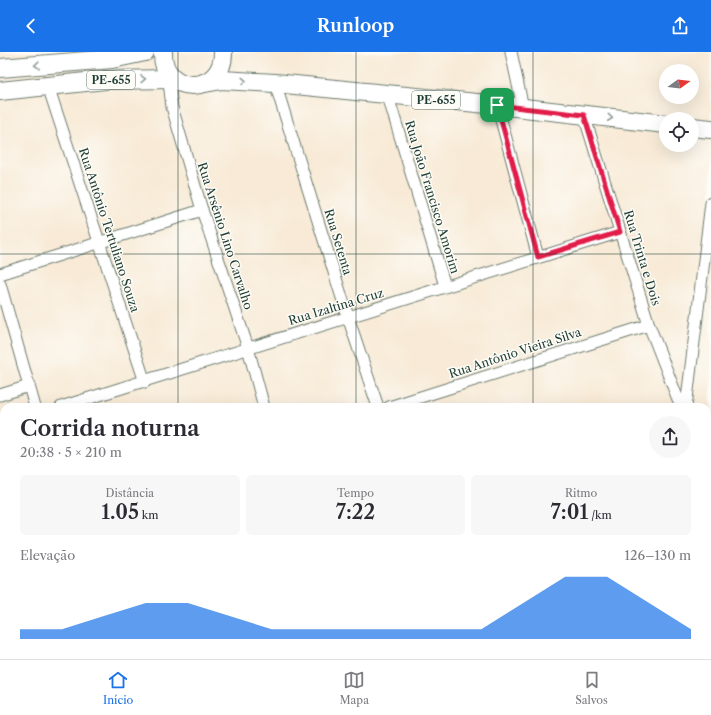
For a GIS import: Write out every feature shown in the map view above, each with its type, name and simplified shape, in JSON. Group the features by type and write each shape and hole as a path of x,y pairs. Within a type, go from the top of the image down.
{"main road":[{"name":"PE-655","path":"0,68 112,59 145,52"},
{"path":"163,52 165,65 170,77"},
{"path":"205,83 214,77 220,69 223,52"},
{"name":"PE-655","path":"0,91 106,80 170,77 188,85 222,80 275,83 387,93 435,100 497,105 659,123"},
{"path":"699,128 711,129"}],"street":[{"path":"511,52 524,108"},
{"name":"Rua Arsênio Lino Carvalho","path":"170,77 172,108 202,210 248,348 263,403"},
{"name":"Rua Setenta","path":"275,83 348,318 377,403"},
{"name":"Rua Antônio Tertuliano Souza","path":"48,86 145,382"},
{"name":"Rua João Francisco Amorim","path":"387,93 445,286"},
{"path":"497,105 538,257"},
{"name":"Rua Trinta e Dois","path":"584,115 649,325 679,403"},
{"path":"686,403 711,203"},
{"path":"0,274 202,210"},
{"name":"Rua Izaltina Cruz","path":"74,403 620,232"},
{"path":"0,284 34,403"},
{"name":"Rua Antônio Vieira Silva","path":"402,403 649,325"},
{"path":"0,395 29,386"}],"route":[{"path":"497,105 584,115 620,232 538,257 497,105"}]}
